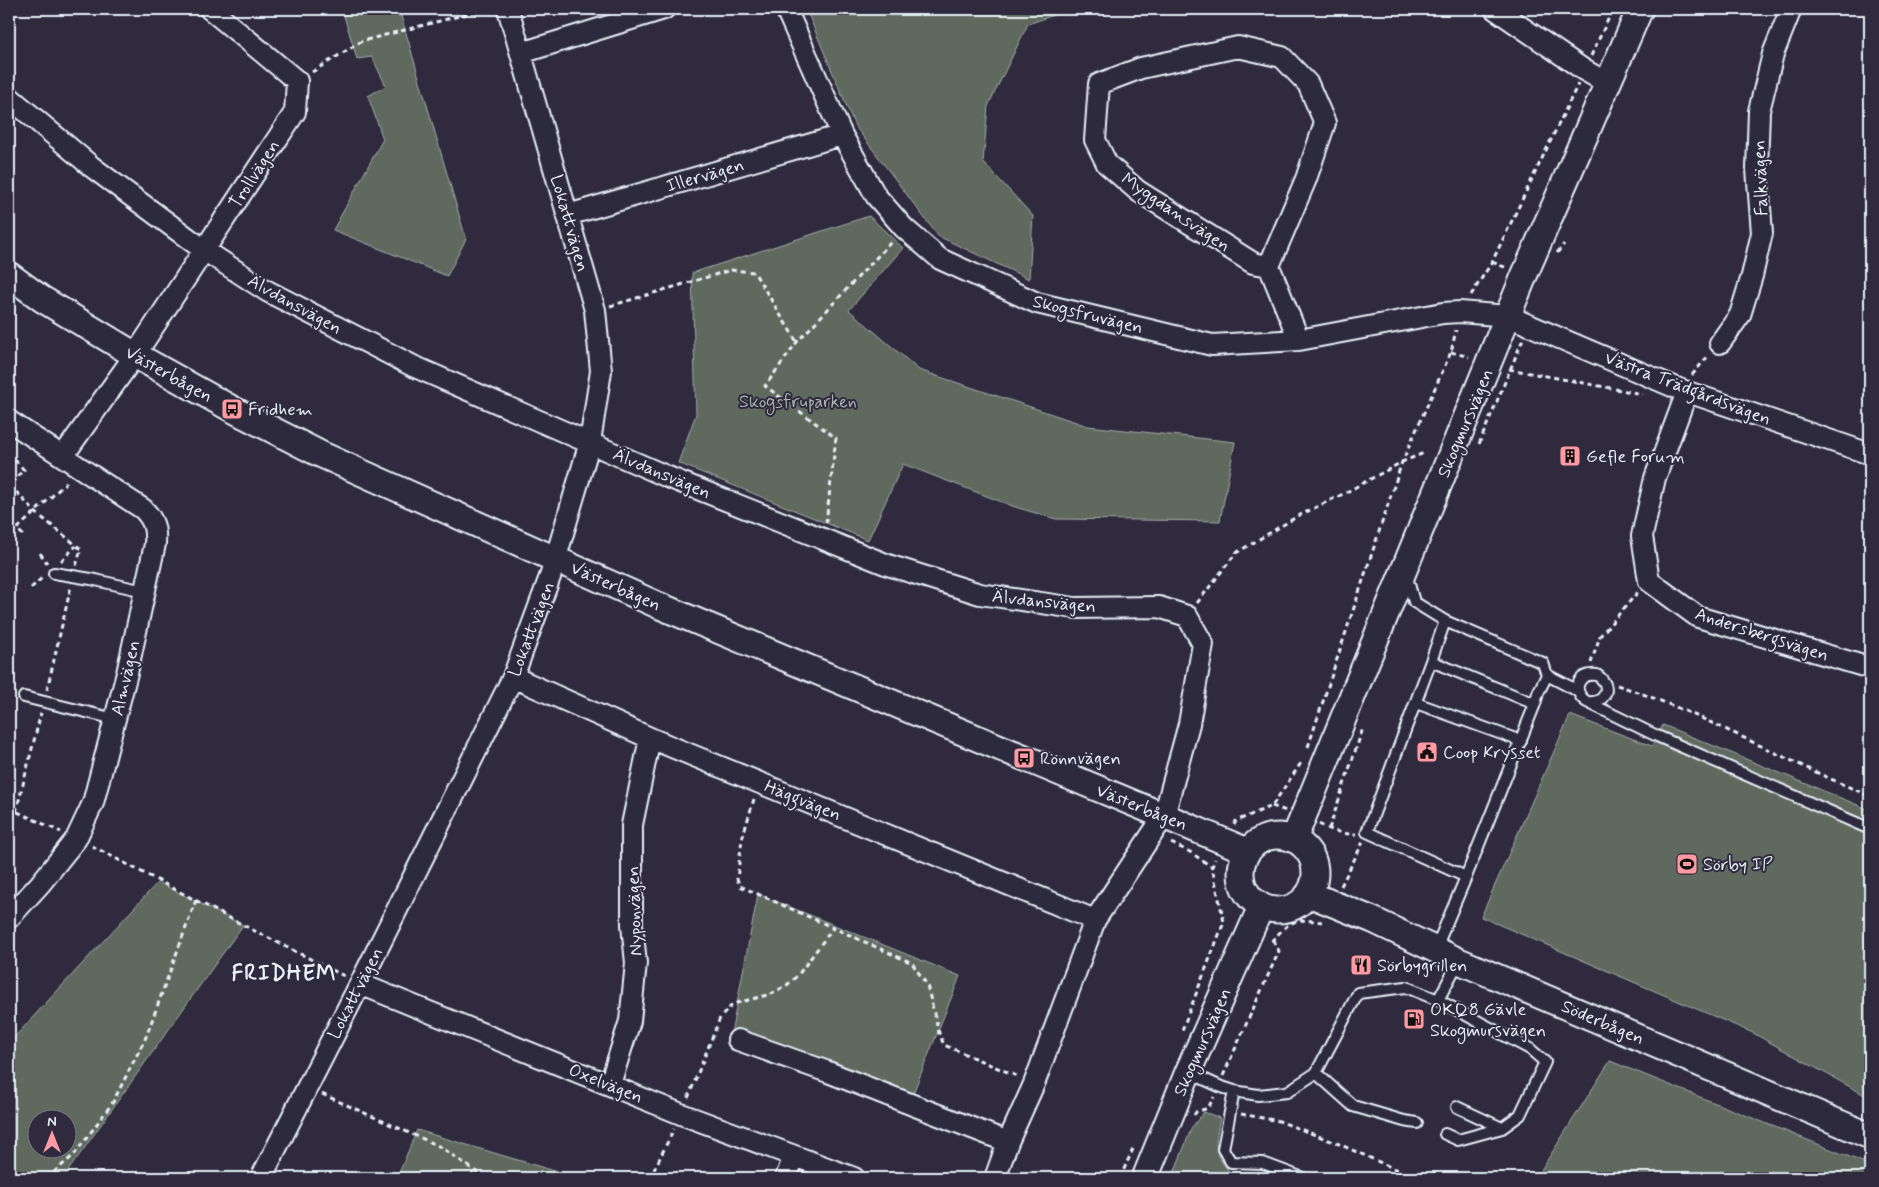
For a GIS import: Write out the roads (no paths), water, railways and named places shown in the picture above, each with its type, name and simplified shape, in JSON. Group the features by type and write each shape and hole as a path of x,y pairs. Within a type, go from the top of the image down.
{"street":[{"name":"Trollvägen","path":"134,355 295,112 297,82 210,9"},
{"name":"Lokattvägen","path":"261,1178 513,677 556,559 590,442 601,371 596,310 508,9"},
{"path":"521,52 664,9"},
{"name":"Skogsfruvägen","path":"786,9 842,135 876,196 904,228 940,259 1037,303 1212,345 1300,340 1443,313 1460,312 1519,320"},
{"path":"1495,9 1584,70 1607,83"},
{"name":"Skogmursvägen","path":"1294,839 1404,569 1519,320 1607,83 1640,9"},
{"name":"Falkvägen","path":"1720,343 1740,315 1762,233 1757,169 1759,111 1773,54 1791,9"},
{"name":"Myggdansvägen","path":"1238,46 1282,58 1308,84 1325,123 1306,179 1269,266 1253,262 1138,191 1107,164 1095,140 1099,84 1141,68 1238,46"},
{"name":"Älvdansvägen","path":"9,97 92,167 204,250 267,291 413,366 668,476 888,565 980,594 1075,608 1159,607 1187,616 1203,644 1189,724 1164,816"},
{"name":"Illervägen","path":"568,215 842,135"},
{"path":"1269,266 1300,340"},
{"name":"Västerbågen","path":"9,275 42,299 134,355 232,409 320,454 660,606 1247,852"},
{"name":"Västra Trädgårdsvägen","path":"1519,320 1687,392 1870,454"},
{"path":"64,456 134,355"},
{"name":"Andersbergsvägen","path":"1687,392 1654,478 1642,536 1649,581 1698,617 1870,668"},
{"name":"Almvägen","path":"9,421 143,509 152,518 156,530 155,544 127,673 93,803 76,839 40,884 9,918"},
{"name":"Häggvägen","path":"513,677 650,738 1095,920"},
{"name":"Nyponvägen","path":"610,1084 630,1021 636,963 632,925 632,825 650,738"},
{"path":"995,1178 1008,1142 1034,1084 1095,920 1164,816"},
{"path":"1284,836 1294,839 1312,857 1314,864 1314,883 1309,894 1293,908 1282,911 1261,907 1251,900 1243,889 1240,876 1241,864 1247,852 1263,838 1284,836"},
{"name":"Söderbågen","path":"1309,894 1373,920 1459,961 1870,1136"},
{"name":"Skogmursvägen","path":"1145,1178 1188,1072 1261,907"},
{"name":"Oxelvägen","path":"360,984 681,1114 854,1178"},
{"path":"738,1040 828,1072 1008,1142"},
{"path":"786,1178 794,1156"}],"lane":[{"path":"1404,569 1414,602 1445,621 1543,662 1547,674 1578,691"},
{"path":"54,573 144,591"},
{"path":"1445,621 1367,832 1466,877"},
{"path":"1431,661 1535,704"},
{"path":"1435,950 1547,674"},
{"path":"1587,702 1594,703 1604,695 1606,688 1604,682 1596,675 1592,674 1581,679 1578,691 1581,698 1587,702 1657,736 1870,829"},
{"path":"24,697 115,719"},
{"path":"1416,703 1521,741"},
{"path":"1438,1000 1459,961"},
{"path":"1188,1072 1234,1091 1258,1095 1287,1092 1316,1073 1358,993 1406,987 1438,1000 1530,1049 1545,1062 1520,1116 1502,1128 1458,1140 1445,1134"},
{"path":"1316,1073 1353,1106 1407,1117 1416,1123"},
{"path":"1234,1091 1223,1149 1232,1162 1263,1163 1303,1178"},
{"path":"1457,1107 1502,1128"}],"place":[{"name":"Fridhem","path":"232,409"},
{"name":"Gefle Forum","path":"1570,456"},
{"name":"Coop Krysset","path":"1427,752"},
{"name":"Rönnvägen","path":"1024,758"},
{"name":"Sörby IP","path":"1687,864"},
{"name":"Sörbygrillen","path":"1361,965"},
{"name":"OKQ8 Gävle Skogmursvägen","path":"1414,1019"}],"district":[{"name":"FRIDHEM","path":"284,972"}],"park label":[{"name":"Skogsfruparken","path":"798,401"}]}
